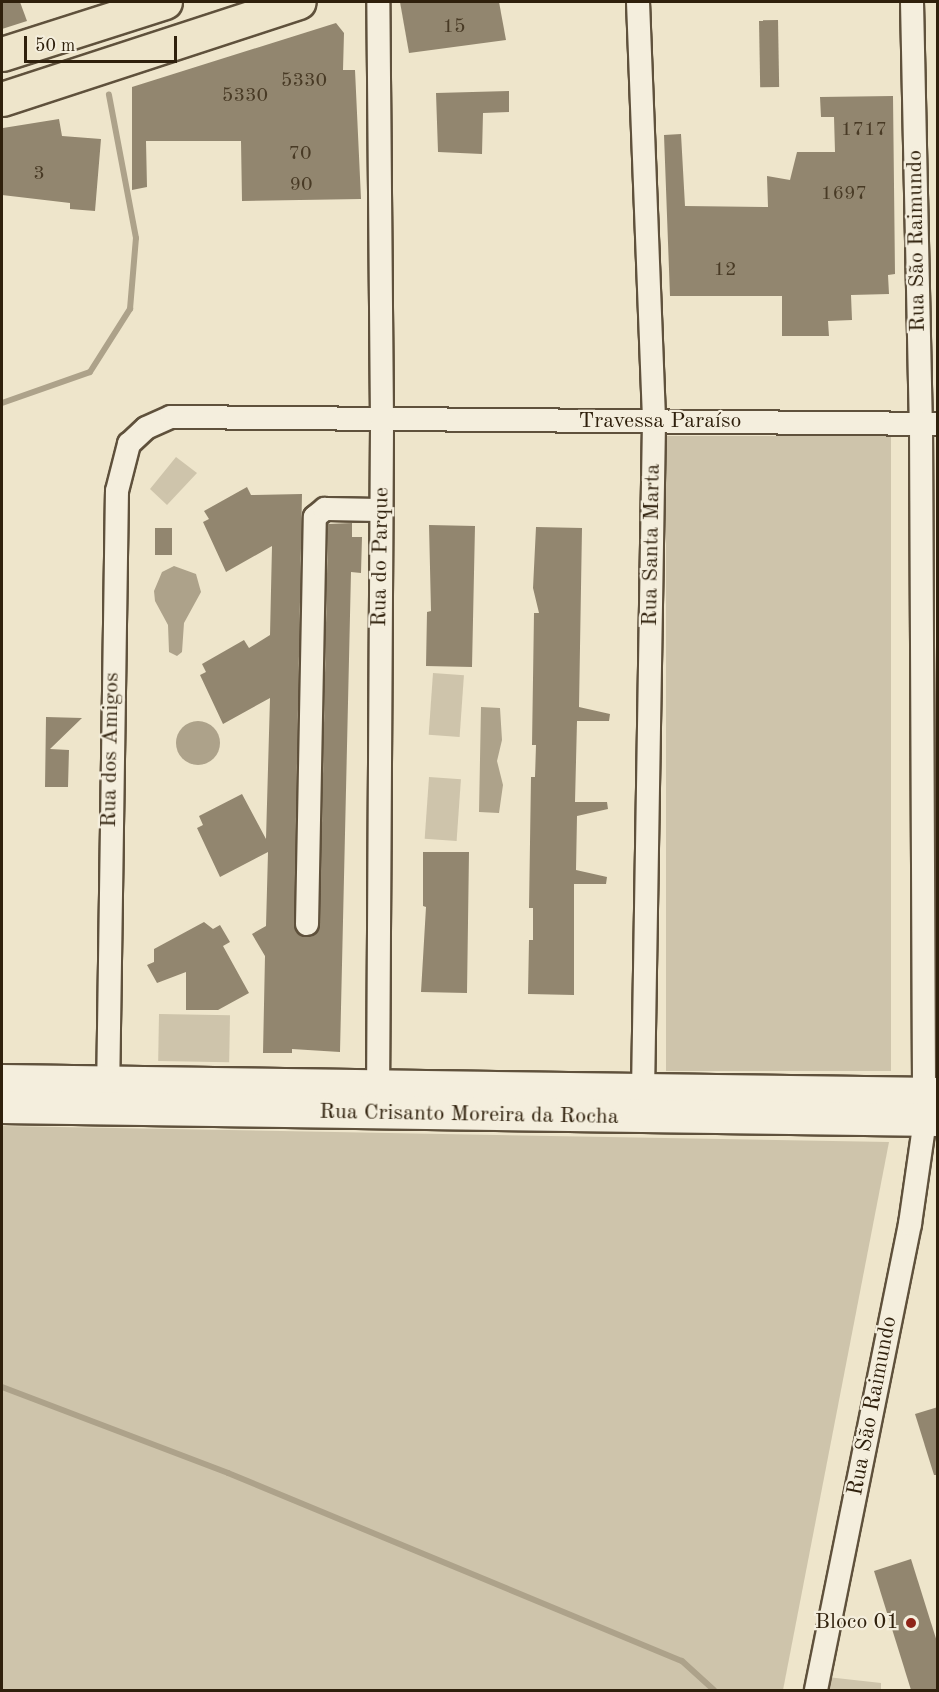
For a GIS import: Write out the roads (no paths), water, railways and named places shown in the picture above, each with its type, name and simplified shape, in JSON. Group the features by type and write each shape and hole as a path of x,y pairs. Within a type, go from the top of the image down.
{"highway":[{"path":"2,54 165,2"},
{"path":"2,99 299,2"}],"main road":[{"name":"Rua Crisanto Moreira da Rocha","path":"2,1081 107,1096"},
{"name":"Rua Crisanto Moreira da Rocha","path":"2,1107 107,1096 931,1107"}],"street":[{"name":"Rua do Parque","path":"378,2 382,421 378,1099"},
{"name":"Rua Santa Marta","path":"638,2 654,422 643,1103"},
{"name":"Rua São Raimundo","path":"816,1690 910,1224 931,1107 929,424 912,2"},
{"name":"Travessa Paraíso","path":"171,417 382,421 929,424"},
{"name":"Rua dos Amigos","path":"107,1096 117,491 129,444 146,428 171,417"},
{"path":"307,924 315,518 325,508 381,510"}],"waterway":[{"path":"2,403 90,372 130,309 136,238 109,95"},
{"path":"2,1387 228,1473 682,1661 714,1690"}],"place":[{"name":"Bloco 01","path":"911,1623"}]}
